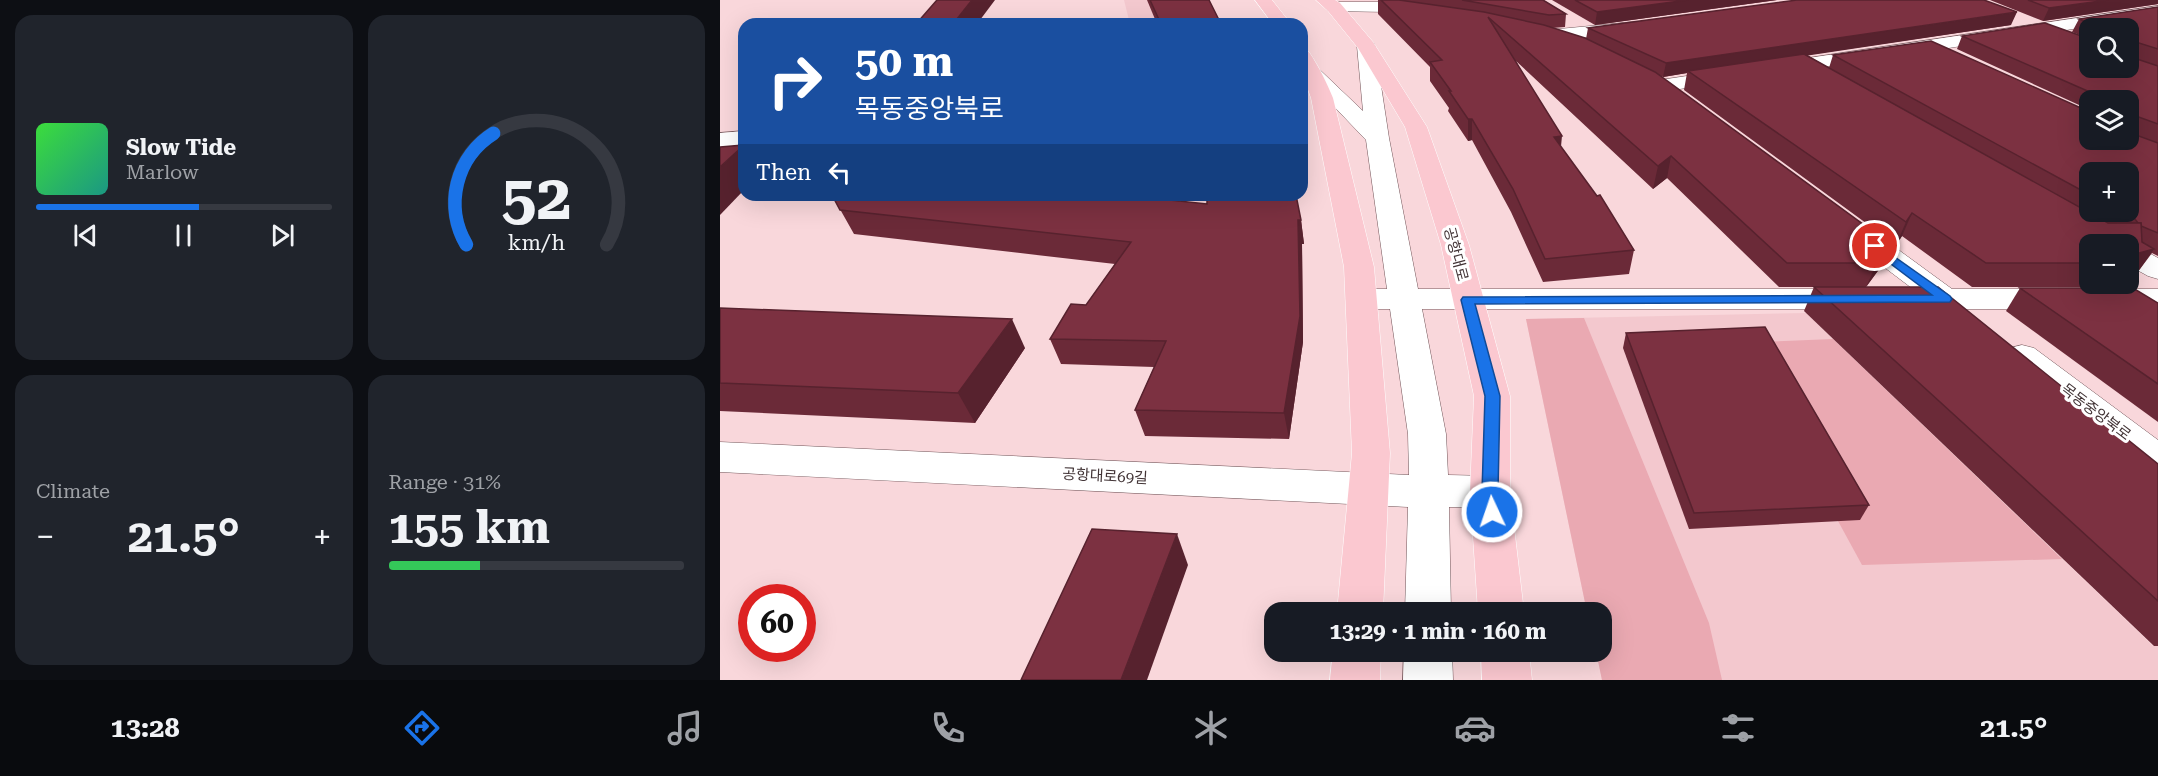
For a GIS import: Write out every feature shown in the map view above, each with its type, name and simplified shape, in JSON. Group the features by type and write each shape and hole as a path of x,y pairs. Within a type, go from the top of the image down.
{"main road":[{"path":"1263,0 1277,18"},
{"name":"공항대로","path":"1329,4 1366,46 1416,127 1455,245 1492,396 1490,492 1500,602"},
{"path":"1310,82 1359,267 1371,453 1361,602"},
{"path":"1355,680 1356,662"},
{"path":"1506,662 1507,680"}],"street":[{"path":"1329,4 1389,7 1442,16"},
{"path":"1687,107 1650,81 1803,64 2158,11"},
{"path":"2010,16 2070,40"},
{"path":"1516,30 1556,26 1597,44 1649,25"},
{"path":"1929,45 1961,61"},
{"path":"1366,46 1377,138 1427,434 1428,602"},
{"path":"1803,64 1834,82"},
{"path":"1310,82 1377,138"},
{"path":"720,140 738,138"},
{"name":"목동중앙북로","path":"1825,210 2158,461"},
{"path":"2139,259 2158,270"},
{"path":"1362,299 2158,298"},
{"name":"공항대로69길","path":"720,457 1369,490 1490,492"},
{"path":"1428,662 1428,680"}],"shaded area":[{"path":"1124,0 1204,0 1215,18 1128,18"},
{"path":"1806,313 2153,646 2158,646 2158,680 1602,680 1598,662 1612,662 1612,602 1585,602 1526,319"},
{"path":"1584,318 1709,623 1722,680 1602,680 1598,662 1612,662 1612,602 1585,602 1526,319"},
{"path":"1833,339 2062,559 1862,565 1838,521 1759,342"}],"building":[{"path":"937,0 972,0 958,18 921,18"},
{"path":"1150,0 1209,0 1218,18 1158,18"},
{"path":"1381,0 1399,0 1484,12 1544,25 1585,38 1655,72 1890,244 1877,263 1787,263 1671,156 1658,166 1488,17 1562,136 1554,137 1597,196 1600,195 1634,250 1545,259 1513,189 1472,119 1468,119 1430,62 1442,60"},
{"path":"1462,0 1543,0 1566,14 1549,15"},
{"path":"1575,0 1688,0 1597,12"},
{"path":"1797,0 1984,0 2017,12 1666,63 1588,28"},
{"path":"2028,0 2108,0 2049,8"},
{"path":"2158,7 2158,49 2139,43 2139,18 2086,18"},
{"path":"2045,23 2079,35 2079,78 2139,78 2139,60 2158,66 2158,124 2139,117 2139,90 2085,90 1962,36"},
{"path":"1931,41 2079,107 2079,150 2139,150 2139,136 2158,143 2158,233 2137,222 2139,162 2079,162 2079,189 1833,55"},
{"path":"1804,54 2079,207 2079,222 2141,223 2142,242 2154,249 2139,253 2139,234 2079,234 2079,263 1986,263 1912,213 1906,222 1688,71"},
{"path":"738,146 738,150 720,167 720,147"},
{"path":"835,201 1179,201 1207,204 1207,201 1297,201 1301,220 1298,220 1300,316 1284,413 1135,410 1166,341 1050,339 1071,304 1086,305 1131,242 840,210"},
{"path":"1814,287 1938,287 2158,464 2158,601"},
{"path":"2020,288 2079,288 2079,294 2139,294 2139,292 2158,303 2158,384"},
{"path":"720,308 1012,319 958,393 720,383"},
{"path":"1765,327 1869,505 1694,513 1626,333"},
{"path":"1092,529 1177,534 1121,680 1021,680"}],"route":[{"path":"1492,512 1490,492 1492,396 1467,300 1946,299 1875,246"}]}
